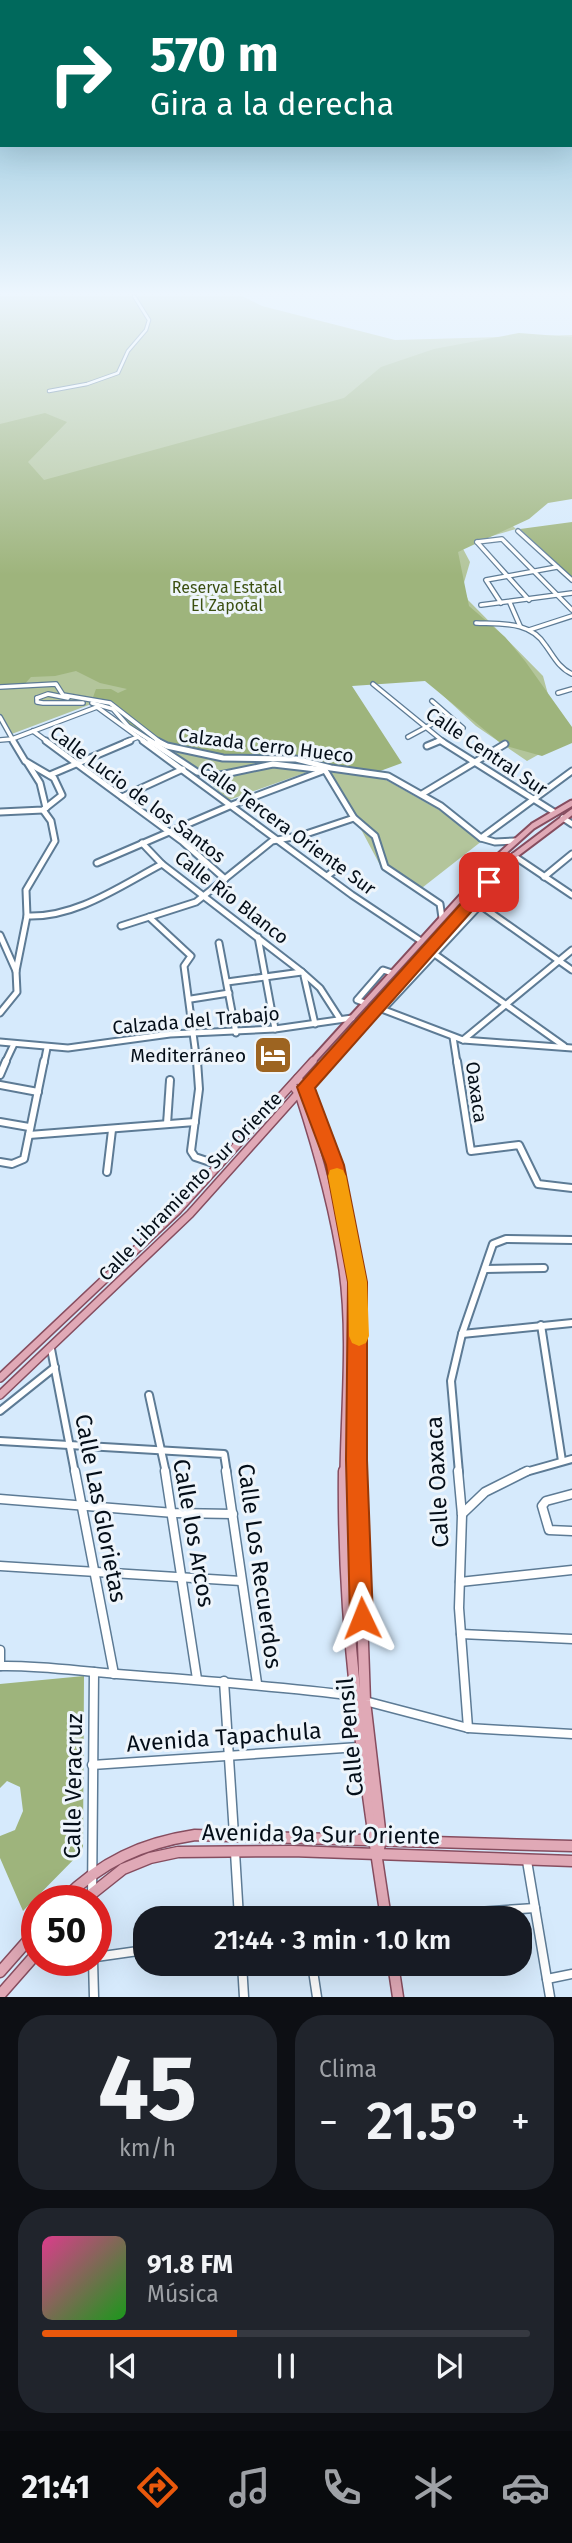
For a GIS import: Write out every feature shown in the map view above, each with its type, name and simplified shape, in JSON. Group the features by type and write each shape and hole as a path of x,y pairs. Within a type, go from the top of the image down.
{"main road":[{"name":"Calle Libramiento Sur Oriente","path":"0,1378 103,1284 219,1165 515,841 554,812 572,803"},
{"name":"Calle Libramiento Sur Oriente","path":"0,1395 190,1214 302,1090 381,1009 506,862 572,813"},
{"name":"Calle Pensil","path":"298,1077 324,1170 343,1271 346,1372 343,1530 353,1694 359,1747 376,1838"},
{"name":"Calle Pensil","path":"292,1085 302,1090 335,1165 357,1282 357,1460 365,1701 376,1838 386,1906"},
{"name":"Avenida 9a Sur Oriente","path":"78,1885 91,1872 138,1845 162,1838 234,1835 572,1846"},
{"name":"Avenida 9a Sur Oriente","path":"105,1885 123,1869 150,1858 178,1852 292,1851 572,1861"},
{"path":"0,1972 21,1948"},
{"path":"0,1994 21,1971"},
{"path":"395,1976 398,1997"}],"street":[{"path":"50,391 60,389"},
{"path":"518,531 572,580"},
{"path":"529,600 477,542 500,538 572,610"},
{"path":"501,603 485,581 558,567"},
{"path":"481,605 572,593"},
{"path":"510,603 520,625"},
{"path":"529,630 572,616"},
{"path":"476,623 520,625 537,634 557,664 572,674"},
{"name":"Calzada Cerro Hueco","path":"0,687 55,684 62,695 110,703 152,738 167,746 223,758 296,759 331,768 383,774 422,794"},
{"name":"Calle Central Sur","path":"373,684 440,740 554,812"},
{"path":"558,692 572,689"},
{"path":"78,699 48,694 37,698 37,702 103,704 179,762 204,774 220,775 273,764 324,770"},
{"path":"432,701 463,728"},
{"name":"Calle Tercera Oriente Sur","path":"33,731 93,707 421,941"},
{"path":"408,737 447,716"},
{"path":"0,717 40,783 44,809 51,821 55,841 27,887 27,916 16,971 17,992 0,1013"},
{"path":"0,740 12,739 33,731"},
{"name":"Calle Lucio de los Santos","path":"33,731 170,832 225,879"},
{"path":"50,775 138,737"},
{"path":"427,746 440,740"},
{"path":"505,744 476,764 422,794 481,838 495,842 515,841"},
{"path":"0,812 44,809 62,795 57,782 50,775 28,764"},
{"path":"97,863 232,805 331,768"},
{"path":"122,797 183,769"},
{"path":"324,770 354,818 375,836 385,867 431,896 443,911 442,918"},
{"path":"481,838 572,771"},
{"path":"121,926 196,902 267,844 354,818"},
{"path":"563,818 572,824"},
{"name":"Calle Río Blanco","path":"142,843 163,864 320,988 340,1019"},
{"path":"544,877 572,854"},
{"path":"514,856 572,895"},
{"path":"506,862 495,888 481,905 436,955 381,1009 463,1040 572,1048"},
{"path":"27,916 43,917 66,912 163,864"},
{"path":"327,876 338,868"},
{"path":"481,905 572,970"},
{"path":"149,917 191,956 184,966 191,999 199,1090 191,1151 195,1157 219,1165"},
{"path":"0,935 16,971"},
{"path":"258,937 275,1029"},
{"path":"219,943 236,1033"},
{"path":"463,1040 572,950"},
{"path":"436,955 564,1046"},
{"path":"365,1003 357,1000 383,970 392,973"},
{"path":"227,982 303,973 315,1024"},
{"path":"367,988 375,992"},
{"path":"191,999 229,993"},
{"name":"Calzada del Trabajo","path":"0,1042 47,1048 195,1034 236,1033 352,1018"},
{"name":"Oaxaca","path":"453,1037 471,1152 519,1145 538,1184 572,1188"},
{"path":"0,1075 14,1044"},
{"path":"0,1162 19,1162 24,1158 47,1048"},
{"path":"167,1124 170,1080"},
{"path":"0,1085 38,1092"},
{"path":"0,1122 29,1127"},
{"path":"29,1135 195,1122"},
{"path":"107,1172 112,1130"},
{"name":"Calle Oaxaca","path":"468,1728 461,1634 462,1515 451,1381 462,1334 496,1241 572,1240"},
{"path":"486,1269 544,1268"},
{"path":"462,1334 572,1323"},
{"path":"541,1325 562,1461"},
{"name":"Calle Las Glorietas","path":"51,1349 114,1674"},
{"path":"0,1411 55,1367"},
{"name":"Calle los Arcos","path":"149,1395 185,1578 197,1679"},
{"path":"0,1441 160,1449"},
{"name":"Calle Los Recuerdos","path":"160,1449 224,1454 257,1683"},
{"path":"462,1515 476,1497 511,1476 572,1458"},
{"path":"572,1494 546,1501 542,1506 550,1530 572,1531"},
{"path":"0,1499 80,1507 233,1514"},
{"path":"0,1566 241,1581"},
{"path":"460,1583 572,1570"},
{"path":"461,1634 572,1639"},
{"path":"0,1650 0,1666 46,1665 114,1674 257,1683 353,1694 365,1701 468,1728 572,1734"},
{"name":"Calle Veracruz","path":"92,1885 94,1672"},
{"path":"224,1681 234,1835"},
{"name":"Avenida Tapachula","path":"92,1765 359,1747"},
{"path":"235,1852 238,1906"},
{"path":"527,1861 550,1997"},
{"path":"112,1955 133,1952"},
{"path":"547,1979 572,1974"},
{"path":"94,1997 95,1976"},
{"path":"243,1976 244,1997"},
{"path":"314,1976 317,1997"}],"green space":[{"name":"Reserva Estatal El Zapotal","path":"0,389 572,389 572,397 494,508 516,529 461,545 470,562 463,586 468,600 543,676 561,742 527,761 476,726 424,678 349,685 399,763 374,773 487,837 418,891 381,867 327,765 229,800 162,741 102,700 9,735 0,719"},
{"name":"Reserva Estatal El Zapotal","path":"355,389 572,389 572,499 548,503 529,519 458,552 469,606 505,637 525,661 572,727 572,743 542,756 503,745 425,681 352,686 402,763 372,774 302,762 221,758 164,747 125,721 118,711 92,700 96,689 111,689 118,693 127,689 100,683 76,671 55,676 31,677 22,687 0,689 0,424 45,413 67,422 28,462 44,480 344,398"},
{"path":"572,522 572,577 520,529"},
{"path":"84,1676 83,1850 49,1885 21,1885 21,1906 0,1858 0,1836 15,1830 23,1811 20,1787 7,1781 0,1788 0,1684"}],"slow traffic":[{"path":"337,1176 357,1282 359,1336"}],"place":[{"name":"Mediterráneo","path":"273,1055"}],"route":[{"path":"362,1618 357,1460 357,1282 335,1165 306,1087 489,882"}]}
